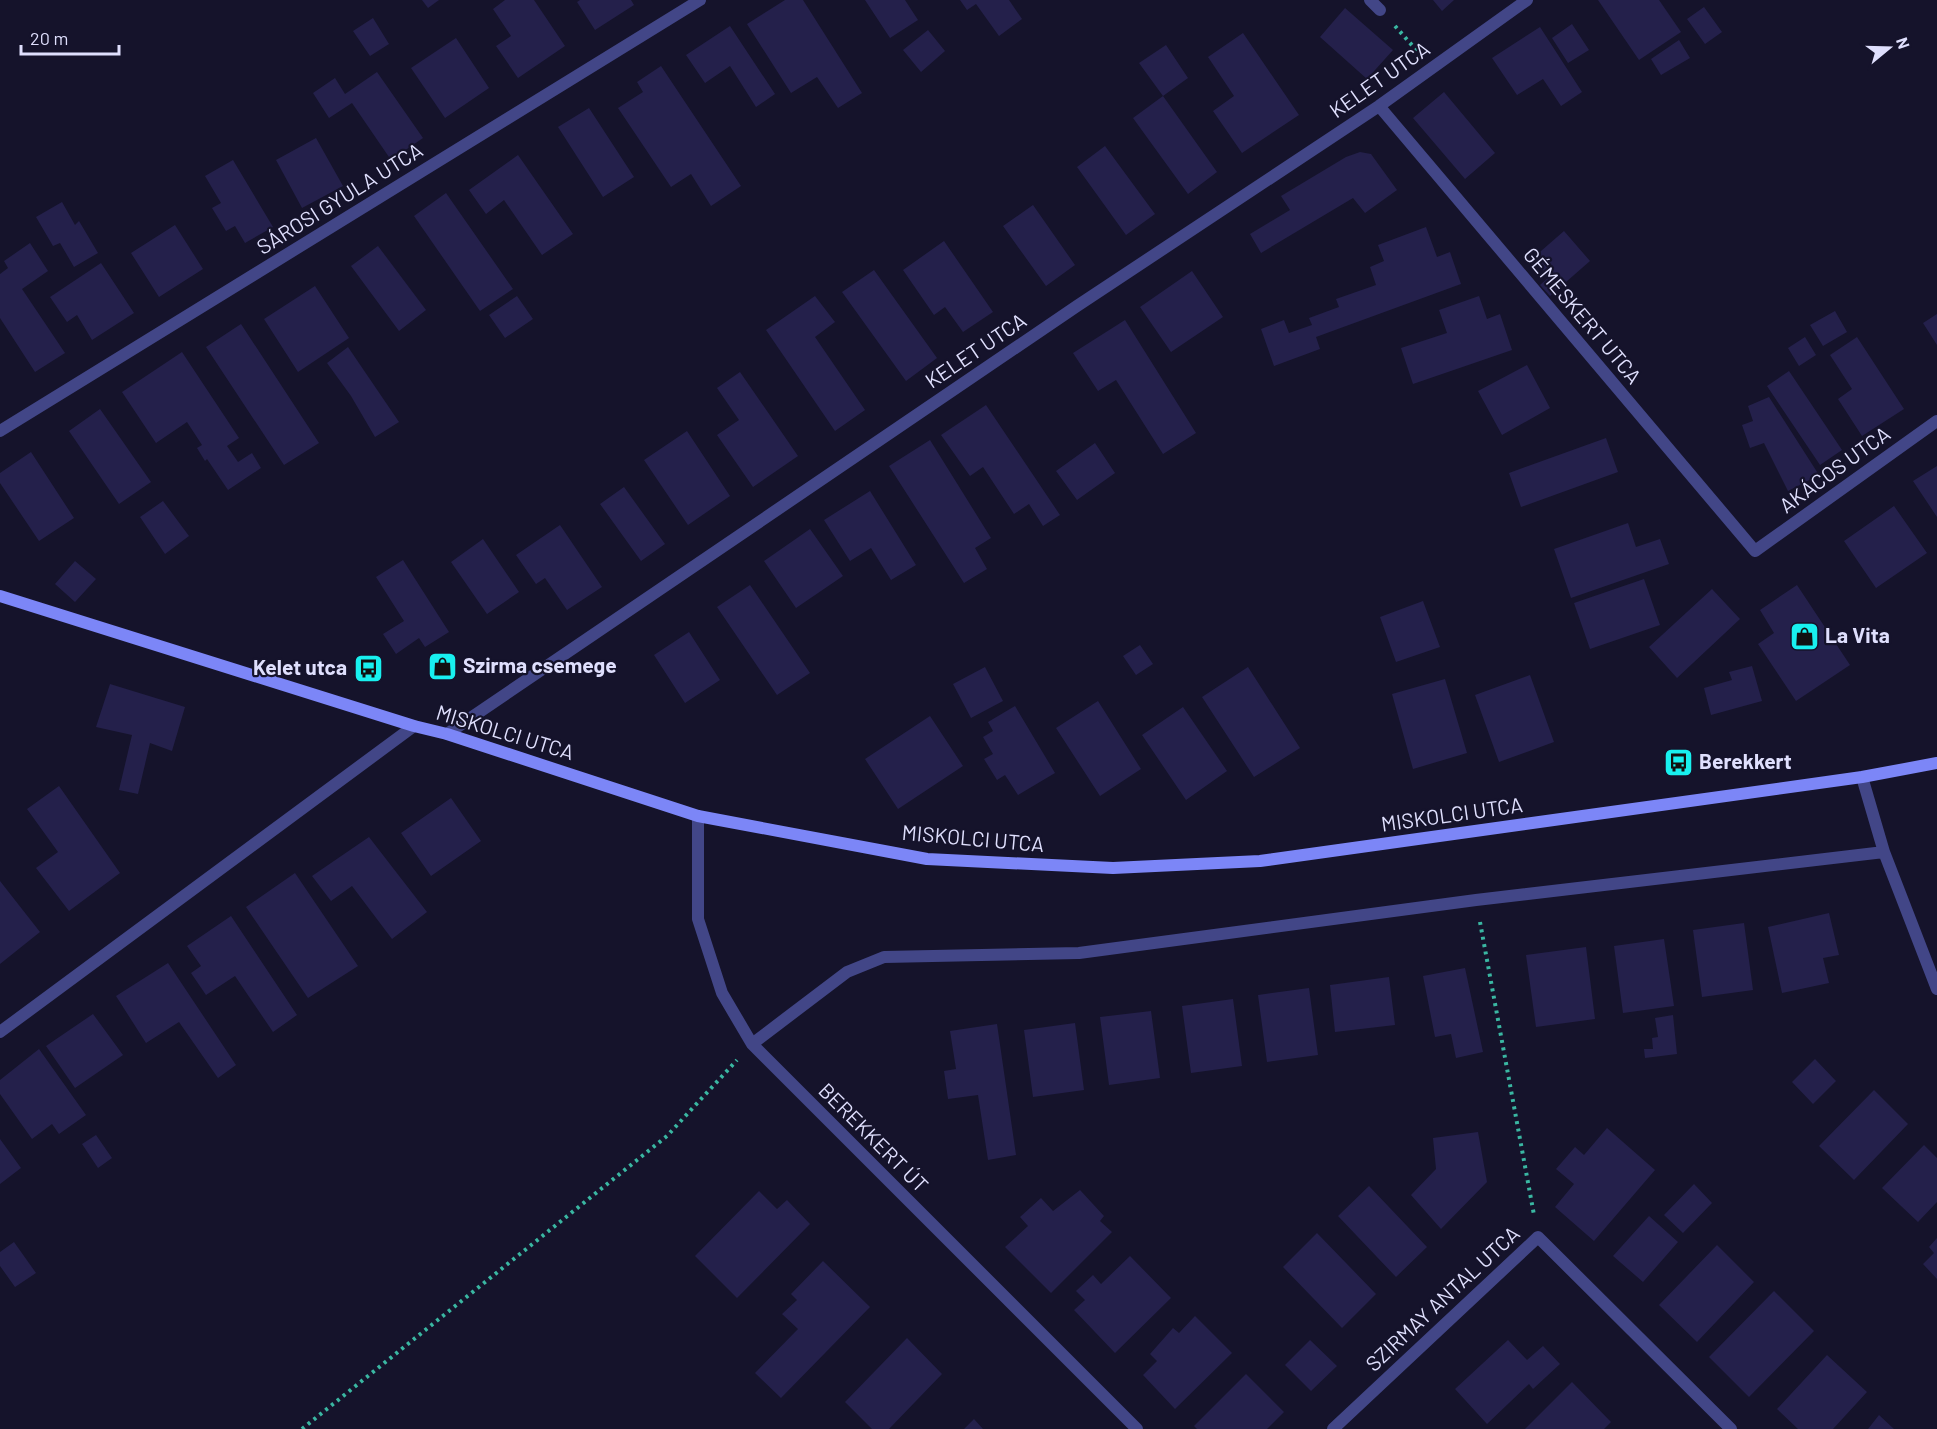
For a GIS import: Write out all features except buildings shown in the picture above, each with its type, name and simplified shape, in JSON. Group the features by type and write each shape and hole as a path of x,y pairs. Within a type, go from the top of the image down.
{"main road":[{"name":"MISKOLCI UTCA","path":"0,596 414,726 447,734 698,816 927,859 1113,868 1260,861 1862,777 1937,764"}],"street":[{"name":"SÁROSI GYULA UTCA","path":"0,431 700,0"},
{"path":"1370,0 1380,10"},
{"name":"KELET UTCA","path":"447,734 1077,306 1379,106 1527,0"},
{"name":"GÉMESKERT UTCA","path":"1379,106 1755,551"},
{"name":"AKÁCOS UTCA","path":"1755,551 1937,421"},
{"path":"0,1032 414,726"},
{"path":"1862,777 1884,852 1937,989"},
{"name":"BEREKKERT ÚT","path":"698,816 698,918 722,993 752,1044 1137,1429"},
{"path":"752,1044 848,972 884,957 1079,953 1476,900 1884,852"},
{"name":"SZIRMAY ANTAL UTCA","path":"1333,1429 1538,1237 1731,1429"}],"path":[{"path":"1380,10 1432,68"},
{"path":"1476,900 1538,1237"},
{"path":"302,1429 667,1136 752,1044"}],"place":[{"name":"La Vita","path":"1804,636"},
{"name":"Szirma csemege","path":"442,666"},
{"name":"Kelet utca","path":"368,668"},
{"name":"Berekkert","path":"1678,762"}]}
